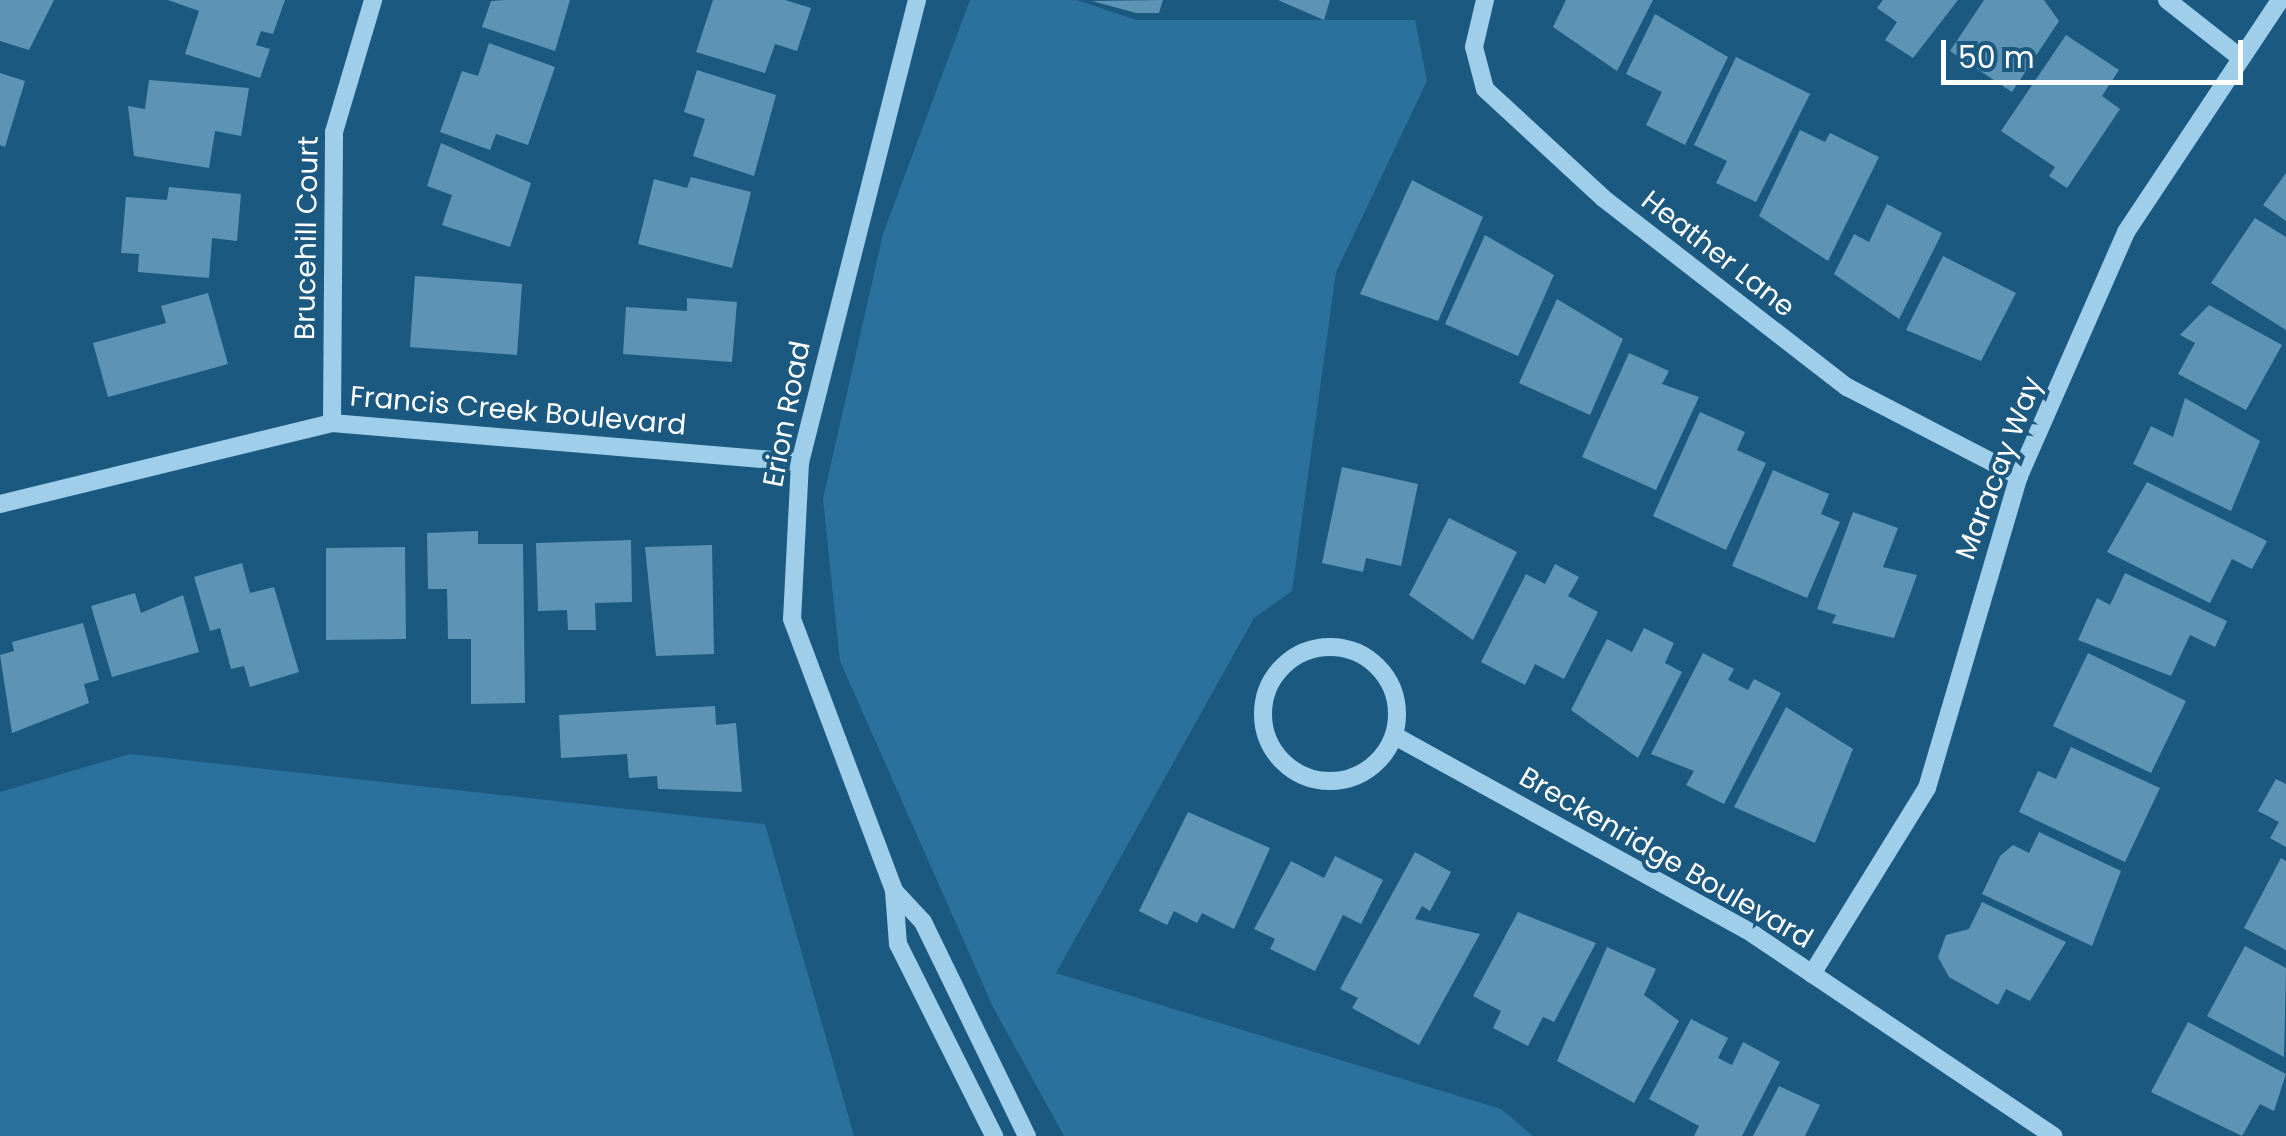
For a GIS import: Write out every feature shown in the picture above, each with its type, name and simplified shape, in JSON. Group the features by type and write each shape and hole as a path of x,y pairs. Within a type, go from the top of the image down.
{"street":[{"name":"Brucehill Court","path":"332,423 334,132 372,0"},
{"name":"Erion Road","path":"917,0 800,462 792,619 894,891 898,944 994,1136"},
{"name":"Heather Lane","path":"1485,0 1474,46 1485,89 1603,198 1848,387 2018,476"},
{"path":"2168,0 2237,56"},
{"name":"Maracay Way","path":"1812,974 1927,788 2018,476 2126,232 2237,56 2280,0"},
{"name":"Francis Creek Boulevard","path":"0,504 332,423 800,462"},
{"path":"1348,648 1384,672 1397,703 1395,736 1367,771 1324,782 1293,770 1270,746 1264,702 1295,656 1348,648"},
{"name":"Breckenridge Boulevard","path":"1395,736 1812,974 2054,1136"},
{"name":"Erion Road","path":"894,891 923,922 1027,1136"}],"shaded area":[{"path":"970,0 1077,0 1136,20 1415,20 1427,81 1336,272 1292,591 1254,618 1056,973 1501,1109 1533,1136 1064,1136 993,1007 840,661 823,499 883,234"},
{"path":"130,754 765,824 854,1136 0,1136 0,792"}],"building":[{"path":"0,0 54,0 29,50 0,41"},
{"path":"168,0 285,0 273,34 261,31 256,45 270,49 260,78 185,54 199,11"},
{"path":"570,0 555,51 482,27 491,1"},
{"path":"713,0 785,0 811,8 797,51 775,44 765,73 696,52"},
{"path":"1163,0 1159,13 1136,13 1092,1"},
{"path":"1278,0 1330,0 1324,20"},
{"path":"1566,0 1653,0 1617,71 1553,27"},
{"path":"1883,0 1958,0 1913,58 1885,40 1897,22 1877,8"},
{"path":"1984,0 2044,0 2059,21 2012,92 1950,51"},
{"path":"1655,14 1728,57 1685,145 1646,125 1662,92 1626,74"},
{"path":"2066,35 2119,70 2102,96 2120,109 2067,188 2049,176 2055,167 2001,131"},
{"path":"489,43 555,67 528,145 496,134 490,150 440,132 462,71 478,76"},
{"path":"1736,57 1810,94 1756,202 1716,183 1727,161 1694,145"},
{"path":"697,70 776,95 754,176 693,156 705,119 684,112"},
{"path":"0,73 25,81 5,147 0,145"},
{"path":"149,80 249,88 241,136 215,131 209,168 134,156 128,106 145,109"},
{"path":"1800,130 1825,142 1830,133 1879,157 1828,261 1759,216"},
{"path":"441,143 531,183 510,247 442,225 452,195 427,186"},
{"path":"2286,173 2286,221 2263,205"},
{"path":"691,177 751,192 732,268 638,244 654,179 687,188"},
{"path":"1412,180 1483,217 1438,321 1360,294"},
{"path":"169,187 241,194 237,241 212,238 209,278 138,272 139,254 121,253 126,197 167,200"},
{"path":"1887,204 1942,233 1899,319 1834,274 1854,234 1869,242"},
{"path":"2255,218 2286,237 2286,330 2211,283"},
{"path":"1485,235 1554,275 1518,356 1445,324"},
{"path":"1943,256 2016,293 1981,361 1906,330"},
{"path":"415,276 522,284 517,355 410,347"},
{"path":"208,293 228,364 108,397 93,343 166,323 161,306"},
{"path":"687,298 737,302 732,362 623,354 626,307 687,311"},
{"path":"1557,299 1623,339 1590,415 1519,383"},
{"path":"2209,305 2282,345 2246,410 2178,374 2195,343 2180,335"},
{"path":"1629,353 1669,371 1662,384 1699,397 1656,490 1582,457"},
{"path":"2185,398 2260,441 2231,511 2133,464 2151,426 2173,437"},
{"path":"1700,412 1745,432 1737,450 1766,463 1726,550 1653,516"},
{"path":"1342,467 1418,484 1401,566 1366,558 1363,572 1322,563"},
{"path":"1773,470 1829,494 1821,514 1840,522 1807,598 1732,566"},
{"path":"2147,482 2267,541 2252,569 2232,559 2210,603 2107,552"},
{"path":"1853,512 1898,528 1883,567 1917,575 1894,638 1832,623 1836,615 1817,609"},
{"path":"1449,518 1517,552 1473,640 1409,595"},
{"path":"478,531 478,544 523,544 525,703 471,704 471,639 448,639 447,589 428,589 427,533"},
{"path":"631,540 632,602 595,603 596,630 568,630 567,610 538,611 536,543"},
{"path":"712,545 714,654 656,656 645,547"},
{"path":"405,547 406,639 326,640 326,548"},
{"path":"242,563 250,593 274,587 299,672 250,687 244,666 231,669 220,628 210,631 194,577"},
{"path":"1555,564 1579,577 1568,596 1598,612 1564,679 1535,664 1525,685 1481,662 1526,574 1545,584"},
{"path":"2125,573 2227,621 2215,647 2190,635 2171,676 2078,640 2097,598 2110,605"},
{"path":"135,593 141,613 183,595 199,652 112,677 91,606"},
{"path":"83,623 99,680 84,684 89,703 12,733 0,655 14,651 12,642"},
{"path":"1644,628 1674,643 1665,663 1682,672 1638,758 1571,710 1607,639 1632,652"},
{"path":"1703,653 1734,669 1728,680 1748,690 1754,679 1781,693 1724,804 1686,785 1694,771 1651,754"},
{"path":"2088,653 2186,701 2151,773 2053,726"},
{"path":"715,706 716,725 736,723 742,792 658,789 657,776 629,778 627,754 561,758 559,715"},
{"path":"1786,707 1853,749 1815,843 1734,807"},
{"path":"2071,747 2160,788 2125,862 2019,812 2038,771 2056,779"},
{"path":"2276,779 2286,784 2286,847 2270,838 2279,822 2258,811"},
{"path":"1188,812 1270,848 1234,929 1202,913 1197,923 1174,911 1167,925 1139,911"},
{"path":"2039,832 2121,871 2092,946 1982,894 2000,856 2013,845 2029,853"},
{"path":"1415,852 1451,872 1430,911 1422,906 1415,919 1480,934 1419,1045 1352,1008 1358,998 1340,989"},
{"path":"1335,856 1383,880 1361,924 1343,915 1315,971 1270,949 1275,939 1254,929 1291,861 1324,878"},
{"path":"2281,858 2286,861 2286,950 2244,928"},
{"path":"1982,902 2066,942 2030,1001 2006,989 1998,1005 1949,977 1938,957 1946,935 1969,929"},
{"path":"1518,912 1596,943 1554,1022 1543,1017 1528,1046 1493,1028 1501,1011 1473,996"},
{"path":"2245,946 2286,968 2284,1057 2207,1016"},
{"path":"1607,947 1656,969 1644,995 1679,1021 1634,1103 1557,1061"},
{"path":"1691,1019 1728,1038 1718,1058 1732,1065 1743,1042 1780,1062 1742,1136 1694,1136 1699,1126 1649,1099"},
{"path":"2188,1022 2286,1074 2274,1111 2260,1104 2242,1136 2151,1092"},
{"path":"1779,1086 1820,1105 1805,1136 1753,1136"}]}
